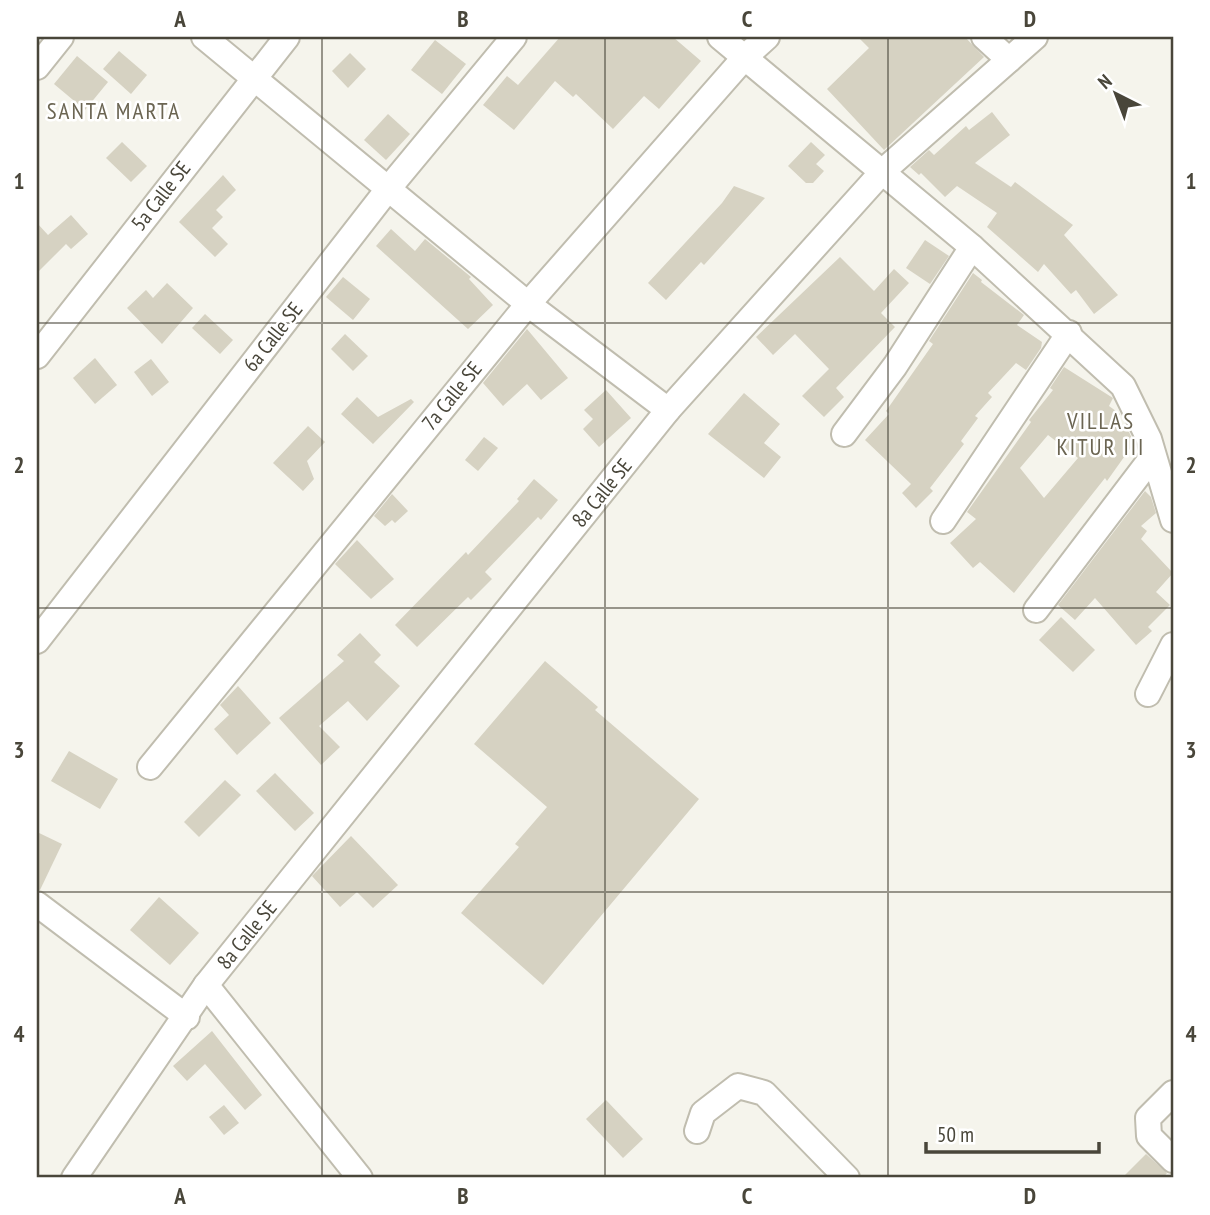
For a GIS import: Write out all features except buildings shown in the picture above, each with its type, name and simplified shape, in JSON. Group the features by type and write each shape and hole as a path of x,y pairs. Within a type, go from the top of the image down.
{"street":[{"path":"37,67 61,37"},
{"path":"204,37 528,304 668,410"},
{"name":"5a Calle SE","path":"37,356 287,37"},
{"name":"6a Calle SE","path":"37,642 388,189 514,37"},
{"path":"720,37 972,247 1069,333 1123,386 1149,439 1173,520"},
{"name":"7a Calle SE","path":"150,767 528,304 745,57 768,37"},
{"path":"984,37 1009,60"},
{"name":"8a Calle SE","path":"74,1178 187,1017 206,985 668,410 883,171 1035,37"},
{"path":"844,433 895,366 972,247"},
{"path":"943,521 1069,333"},
{"path":"1036,610 1153,456"},
{"path":"1148,694 1173,645"},
{"path":"37,904 187,1017"},
{"path":"206,985 360,1178"},
{"path":"698,1131 703,1113 738,1086 764,1093 846,1178"},
{"path":"1173,1093 1148,1118 1149,1136 1173,1160"}],"district":[{"name":"SANTA MARTA","path":"114,111"},
{"name":"VILLAS KITUR III","path":"1101,434"}]}
